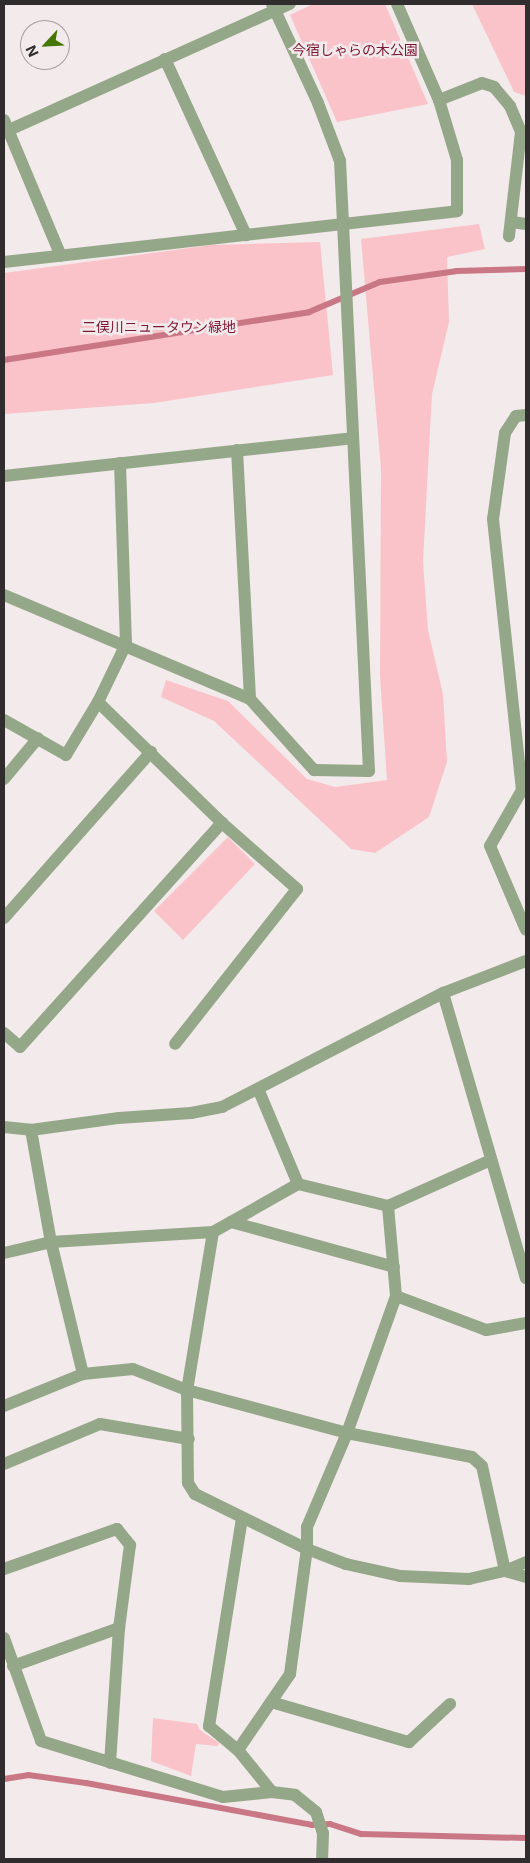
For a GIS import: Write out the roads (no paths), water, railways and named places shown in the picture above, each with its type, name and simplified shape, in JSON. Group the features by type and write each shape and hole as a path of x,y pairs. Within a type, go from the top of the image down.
{"street":[{"path":"61,256 6,125 164,59 274,7 290,4"},
{"path":"4,262 457,211 457,160 439,100 397,4"},
{"path":"4,595 126,644 250,699 314,770 369,771 340,161 318,103 274,7"},
{"path":"164,59 246,235"},
{"path":"439,100 482,83 494,87 510,106 521,132 522,162 509,236"},
{"path":"512,222 526,224"},
{"path":"526,415 516,416 505,433 493,518 521,725 522,790 490,846 526,930"},
{"path":"4,476 352,438"},
{"path":"237,450 250,699"},
{"path":"4,720 38,738 66,756 98,702 126,644 120,463"},
{"path":"98,702 222,823 297,889 175,1044"},
{"path":"4,779 38,738"},
{"path":"4,918 151,752"},
{"path":"4,1033 20,1047 222,823"},
{"path":"4,1127 31,1130 119,1118 191,1113 222,1107 259,1091 443,993 526,961"},
{"path":"443,993 526,1278"},
{"path":"259,1091 298,1184"},
{"path":"31,1130 51,1242 83,1374"},
{"path":"4,1252 51,1242 213,1232 298,1184 388,1206 491,1160"},
{"path":"238,1750 290,1674 307,1549 307,1527 347,1433 396,1296 388,1206"},
{"path":"231,1222 394,1267"},
{"path":"213,1232 187,1390 188,1483 195,1494 307,1549 346,1564 400,1576 469,1579 505,1572 526,1577"},
{"path":"396,1296 486,1330 526,1324"},
{"path":"4,1406 83,1374 133,1369 187,1390 347,1433 472,1457 482,1466 505,1572"},
{"path":"4,1464 100,1424 189,1439"},
{"path":"242,1518 209,1726 238,1750 272,1792"},
{"path":"4,1569 117,1529 130,1545 119,1628 110,1763"},
{"path":"505,1572 517,1563 526,1562"},
{"path":"14,1666 119,1628"},
{"path":"4,1638 41,1741 223,1797 272,1792 295,1796 316,1812 323,1833 322,1859"},
{"path":"271,1702 410,1742 450,1704"}],"waterway":[{"path":"4,360 309,312 380,282 457,271 526,269"},
{"path":"4,1779 28,1775 86,1783 312,1825 330,1824 361,1834 526,1838"}],"park label":[{"name":"今宿しゃらの木公園","path":"355,50"},
{"name":"二俣川ニュータウン緑地","path":"159,327"}]}
